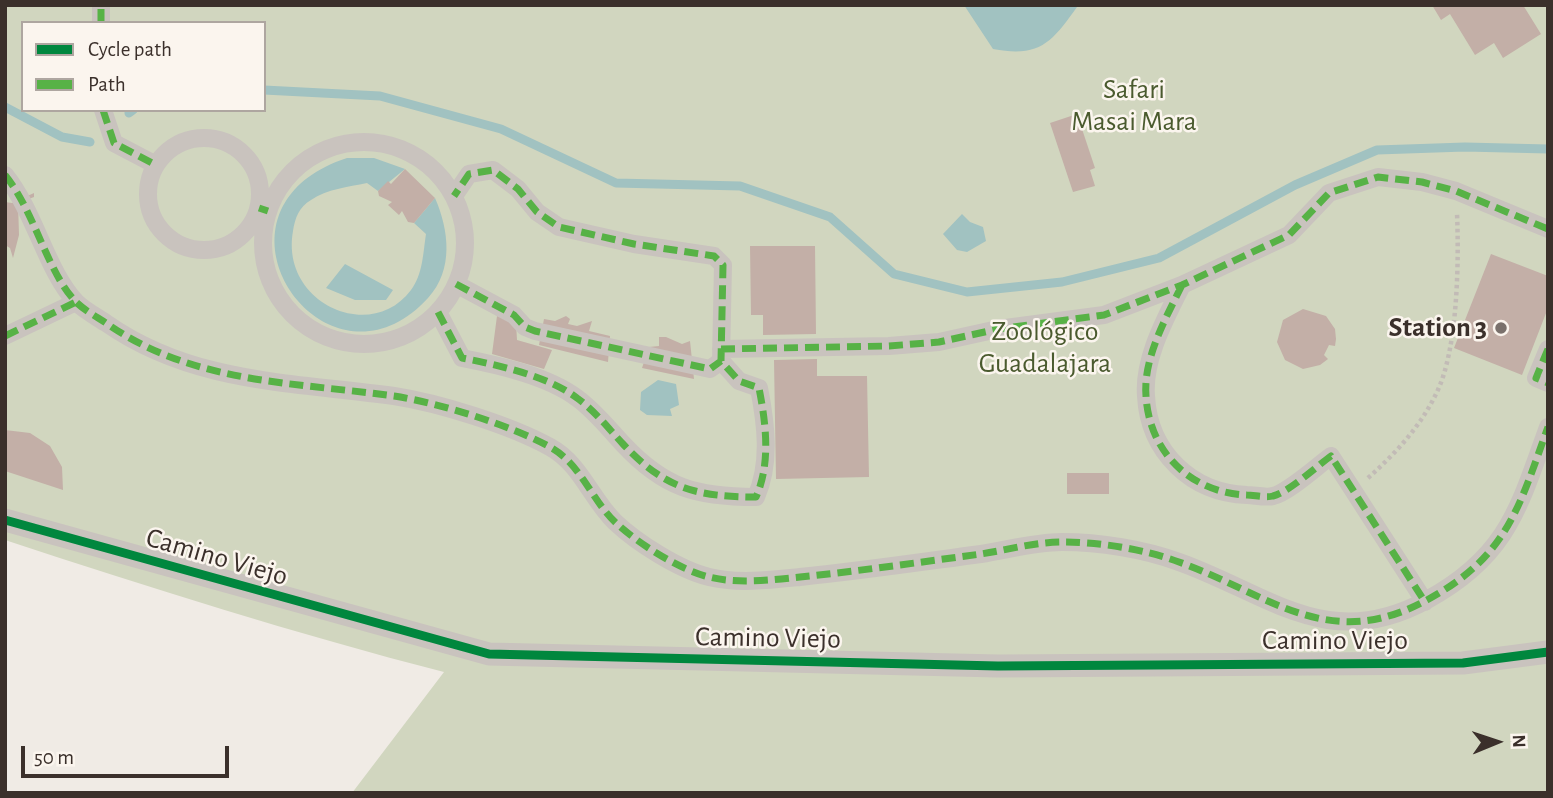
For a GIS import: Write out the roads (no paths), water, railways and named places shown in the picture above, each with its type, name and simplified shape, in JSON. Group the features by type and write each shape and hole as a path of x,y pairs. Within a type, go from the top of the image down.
{"street":[{"path":"104,112 114,144 156,165"},
{"path":"156,165 149,187 149,205 155,221 169,237 181,245 197,250 218,249 236,240 250,227 263,210 291,173 308,158 337,144 369,141 401,148 424,161 443,178 454,196 462,218 466,243 456,284 438,312 405,335 384,342 344,342 311,329 283,303 268,272 263,246 263,210 260,188 248,158 236,147 218,139 203,138 180,143 168,151 156,165"},
{"path":"454,196 469,174 493,170 517,189 537,212 559,227 634,244 714,257 723,265 721,355 710,369 535,331 525,327 514,315 456,284"},
{"path":"5,175 16,188 52,263 76,302 126,337 169,358 225,376 399,397 487,421 553,448 583,476 614,521 669,560 710,578 764,581 844,573 1061,542 1116,547 1178,561 1290,611 1340,623 1388,619 1425,602 1460,581 1477,566 1515,519 1548,427"},
{"path":"721,355 939,342 998,329 1104,315 1182,285 1289,235 1328,193 1378,177 1422,182 1456,191 1548,229"},
{"path":"1182,285 1157,337 1145,394 1150,426 1181,473 1206,486 1239,495 1274,496 1331,456 1425,602"},
{"path":"5,336 76,302"},
{"path":"438,312 462,358 499,365 575,397 664,480 693,492 718,497 755,497 763,481 766,451 759,388 739,380 721,355"},
{"path":"1548,349 1536,378 1548,383"},
{"name":"Camino Viejo","path":"5,520 489,654 998,666 1463,663 1548,652"}],"water":[{"path":"964,5 1077,7 1060,30 1043,44 1034,49 1009,51 993,49"},
{"path":"347,158 374,158 405,169 378,191 367,183 331,191 317,196 298,213 293,231 293,256 300,278 314,296 332,308 353,314 374,314 394,306 411,290 422,263 426,234 414,223 435,198 440,210 446,236 442,275 428,298 389,326 350,331 316,317 290,290 276,255 278,218 301,184"},
{"path":"962,214 970,222 983,227 986,241 967,252 957,250 943,234"},
{"path":"345,264 393,290 386,300 355,300 326,288"},
{"path":"658,380 676,384 679,405 670,409 672,416 647,415 640,410 641,392"}],"waterway":[{"path":"266,90 380,96 501,129 616,183 740,186 830,217 894,274 967,292 1062,282 1159,258 1295,185 1377,150 1465,147 1548,149"},
{"path":"5,107 62,137 90,142"}],"place":[{"name":"Station 3","path":"1501,328"}],"park label":[{"name":"Safari Masai Mara","path":"1134,106"},
{"name":"Zoológico Guadalajara","path":"1045,348"}]}
